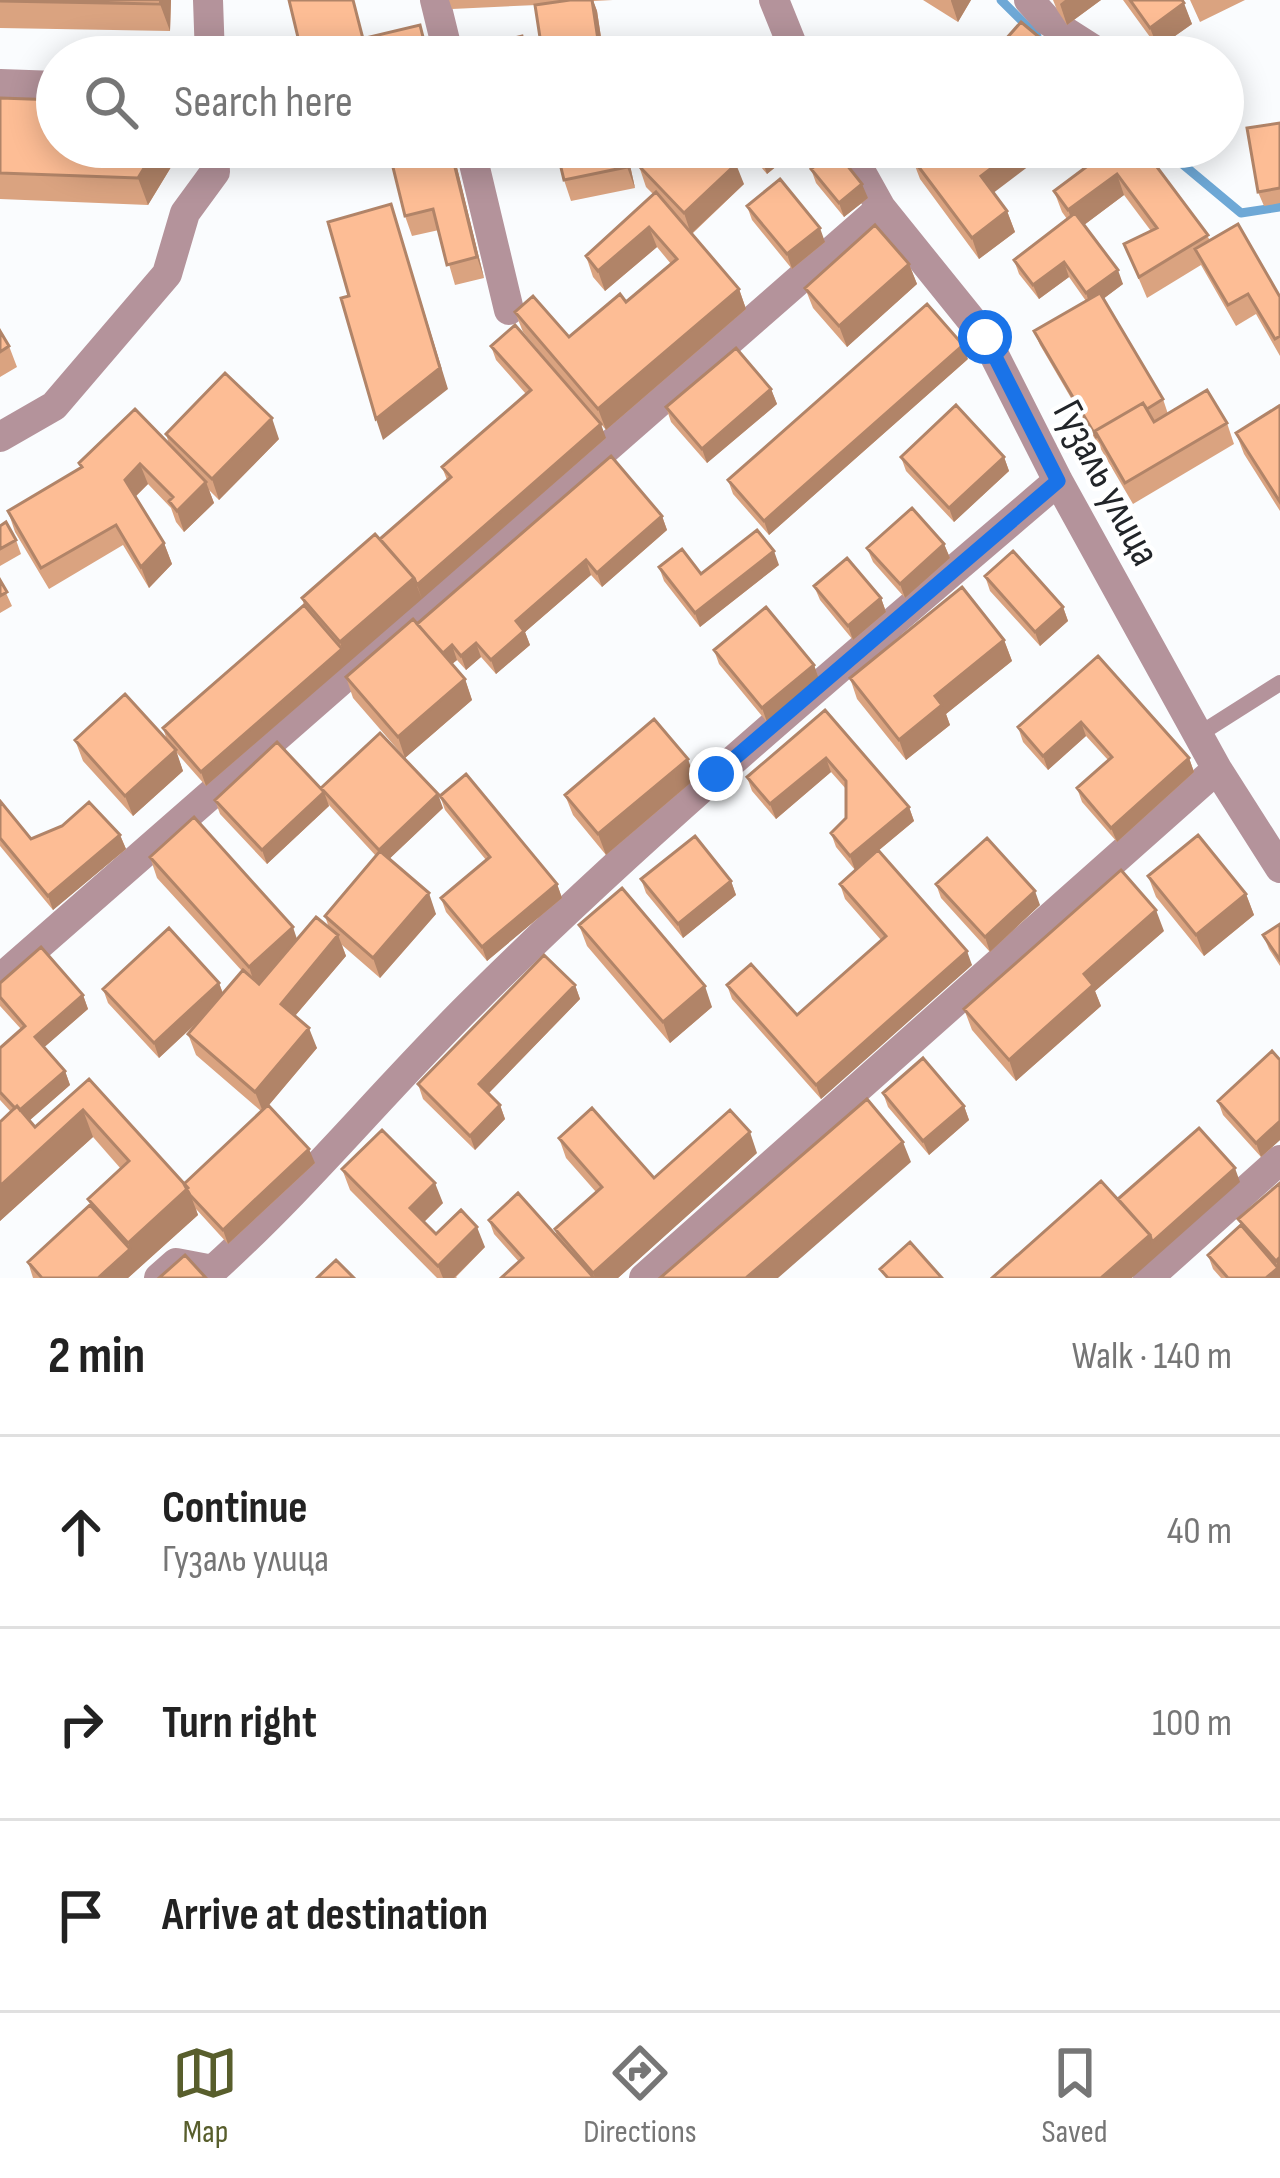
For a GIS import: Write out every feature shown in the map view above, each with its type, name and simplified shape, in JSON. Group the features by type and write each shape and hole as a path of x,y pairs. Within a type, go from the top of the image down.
{"street":[{"path":"208,0 209,36"},
{"path":"435,0 444,36"},
{"path":"774,0 789,36"},
{"path":"1029,0 1047,20 1072,36"},
{"path":"0,84 36,85"},
{"path":"0,437 54,406 167,274 185,213 215,168"},
{"path":"475,168 509,310"},
{"name":"Гузаль улица","path":"859,168 881,208 985,337 1058,481 1217,770 1280,868"},
{"path":"0,979 881,208"},
{"path":"159,1278 176,1263 216,1274 472,1003 716,774 1058,481"},
{"path":"644,1278 1217,770"},
{"path":"1148,1278 1280,1160"}],"lane":[{"path":"1198,735 1280,683"}],"building":[{"path":"0,0 161,0 160,4"},
{"path":"289,0 353,0 362,36 298,36"},
{"path":"592,0 597,36 540,36 535,5"},
{"path":"1130,0 1182,0 1184,3 1150,28"},
{"path":"1021,22 1038,36 1009,36"},
{"path":"420,25 423,36 374,36"},
{"path":"0,98 36,99 36,168 144,168 138,178 0,173"},
{"path":"1280,123 1280,188 1258,192 1247,128"},
{"path":"393,168 455,168 477,257 447,265 433,209 405,216"},
{"path":"561,168 622,168 564,180"},
{"path":"641,168 732,168 684,213"},
{"path":"849,168 862,184 839,203 811,169"},
{"path":"920,168 991,168 981,176 1007,211 972,238"},
{"path":"1085,168 1158,168 1208,235 1139,277 1124,244 1157,228 1117,174 1068,210 1054,191"},
{"path":"780,179 820,228 787,254 747,206"},
{"path":"656,192 739,289 598,409 515,312 533,296 569,337 620,294 626,302 677,259 649,227 598,271 586,256"},
{"path":"391,204 440,368 376,419 341,298 349,296 328,222"},
{"path":"1075,213 1118,270 1086,293 1064,262 1033,285 1014,260"},
{"path":"1238,224 1280,297 1280,336 1275,339 1248,294 1228,305 1195,249"},
{"path":"875,225 909,264 839,326 805,288"},
{"path":"1100,293 1163,399 1147,409 1143,403 1095,431 1097,438 1034,331"},
{"path":"927,304 963,345 764,521 728,480"},
{"path":"515,325 601,424 417,585 380,539 451,477 442,467 531,390 491,346"},
{"path":"0,331 9,346 0,352"},
{"path":"736,348 771,389 702,449 666,407"},
{"path":"225,373 272,418 212,479 166,434"},
{"path":"1207,390 1227,423 1125,483 1095,431 1143,403 1154,422"},
{"path":"956,405 1004,457 949,508 901,457"},
{"path":"1280,408 1280,502 1236,433"},
{"path":"135,409 206,482 177,511 169,501 173,497 140,464 125,480 164,543 141,567 116,525 41,568 8,511 82,467 79,463"},
{"path":"611,456 662,516 597,573 586,560 516,621 524,631 491,660 476,643 461,656 452,645 443,653 417,624"},
{"path":"912,508 944,544 900,584 867,548"},
{"path":"6,522 16,540 0,549 0,526"},
{"path":"757,530 774,551 695,613 659,567 682,549 701,574"},
{"path":"375,534 414,578 340,642 302,598"},
{"path":"1013,551 1063,607 1035,632 985,576"},
{"path":"847,558 881,598 848,626 814,586"},
{"path":"962,587 1004,640 935,696 942,705 899,740 850,678"},
{"path":"304,605 342,649 201,772 163,728"},
{"path":"766,607 814,665 762,708 714,650"},
{"path":"413,619 465,679 398,737 346,677"},
{"path":"1098,656 1189,758 1111,828 1077,788 1112,757 1081,722 1043,756 1018,727"},
{"path":"125,694 176,750 125,796 75,740"},
{"path":"825,710 909,807 850,856 831,833 846,818 846,781 826,758 770,804 747,777"},
{"path":"654,719 688,759 598,834 565,795"},
{"path":"380,733 438,794 379,850 321,788"},
{"path":"277,742 324,792 262,850 215,800"},
{"path":"466,774 557,884 482,947 441,898 490,857 440,796"},
{"path":"0,801 31,839 62,826 89,802 120,835 48,896 0,838"},
{"path":"194,817 293,927 249,967 150,857"},
{"path":"1198,835 1246,894 1196,935 1148,876"},
{"path":"695,836 731,881 678,924 641,879"},
{"path":"987,838 1035,891 985,937 936,884"},
{"path":"878,850 967,951 816,1085 727,985 751,964 797,1015 886,936 840,884"},
{"path":"380,851 429,893 373,958 325,916"},
{"path":"1121,870 1156,910 1084,974 1093,985 1009,1060 964,1009"},
{"path":"622,888 705,986 663,1022 579,925"},
{"path":"316,917 338,935 281,1004 309,1028 255,1092 188,1034 243,970 259,984"},
{"path":"1280,924 1280,960 1263,935"},
{"path":"169,928 219,983 154,1043 103,989"},
{"path":"41,947 83,995 35,1037 65,1071 20,1110 0,1092 0,1048 25,1026 0,997 0,983"},
{"path":"544,955 575,985 479,1084 500,1105 470,1136 418,1084"},
{"path":"1272,1051 1280,1060 1280,1121 1256,1143 1218,1101"},
{"path":"923,1058 964,1106 923,1141 883,1093"},
{"path":"89,1079 188,1188 128,1243 88,1199 129,1161 83,1110 0,1186 0,1122 17,1106 35,1127"},
{"path":"867,1099 903,1142 746,1278 660,1278"},
{"path":"268,1105 309,1149 223,1230 184,1184"},
{"path":"592,1108 654,1178 730,1110 750,1132 593,1273 555,1229 602,1187 559,1138"},
{"path":"1199,1128 1235,1168 1152,1242 1118,1199"},
{"path":"382,1130 435,1183 410,1208 436,1234 461,1210 477,1227 438,1266 342,1169"},
{"path":"1101,1181 1150,1235 1101,1278 992,1278"},
{"path":"1280,1183 1280,1257 1276,1261 1238,1219"},
{"path":"518,1193 594,1278 501,1278 523,1258 489,1220"},
{"path":"90,1205 130,1249 98,1278 42,1278 28,1262"},
{"path":"1241,1225 1278,1268 1266,1278 1228,1278 1208,1255"},
{"path":"910,1242 942,1278 888,1278 880,1269"},
{"path":"185,1255 206,1278 159,1278"},
{"path":"336,1260 354,1278 317,1278"}],"waterway":[{"path":"1001,0 1037,36"},
{"path":"1187,168 1241,213 1280,207"}],"route":[{"path":"716,774 1058,481 985,337"}]}
